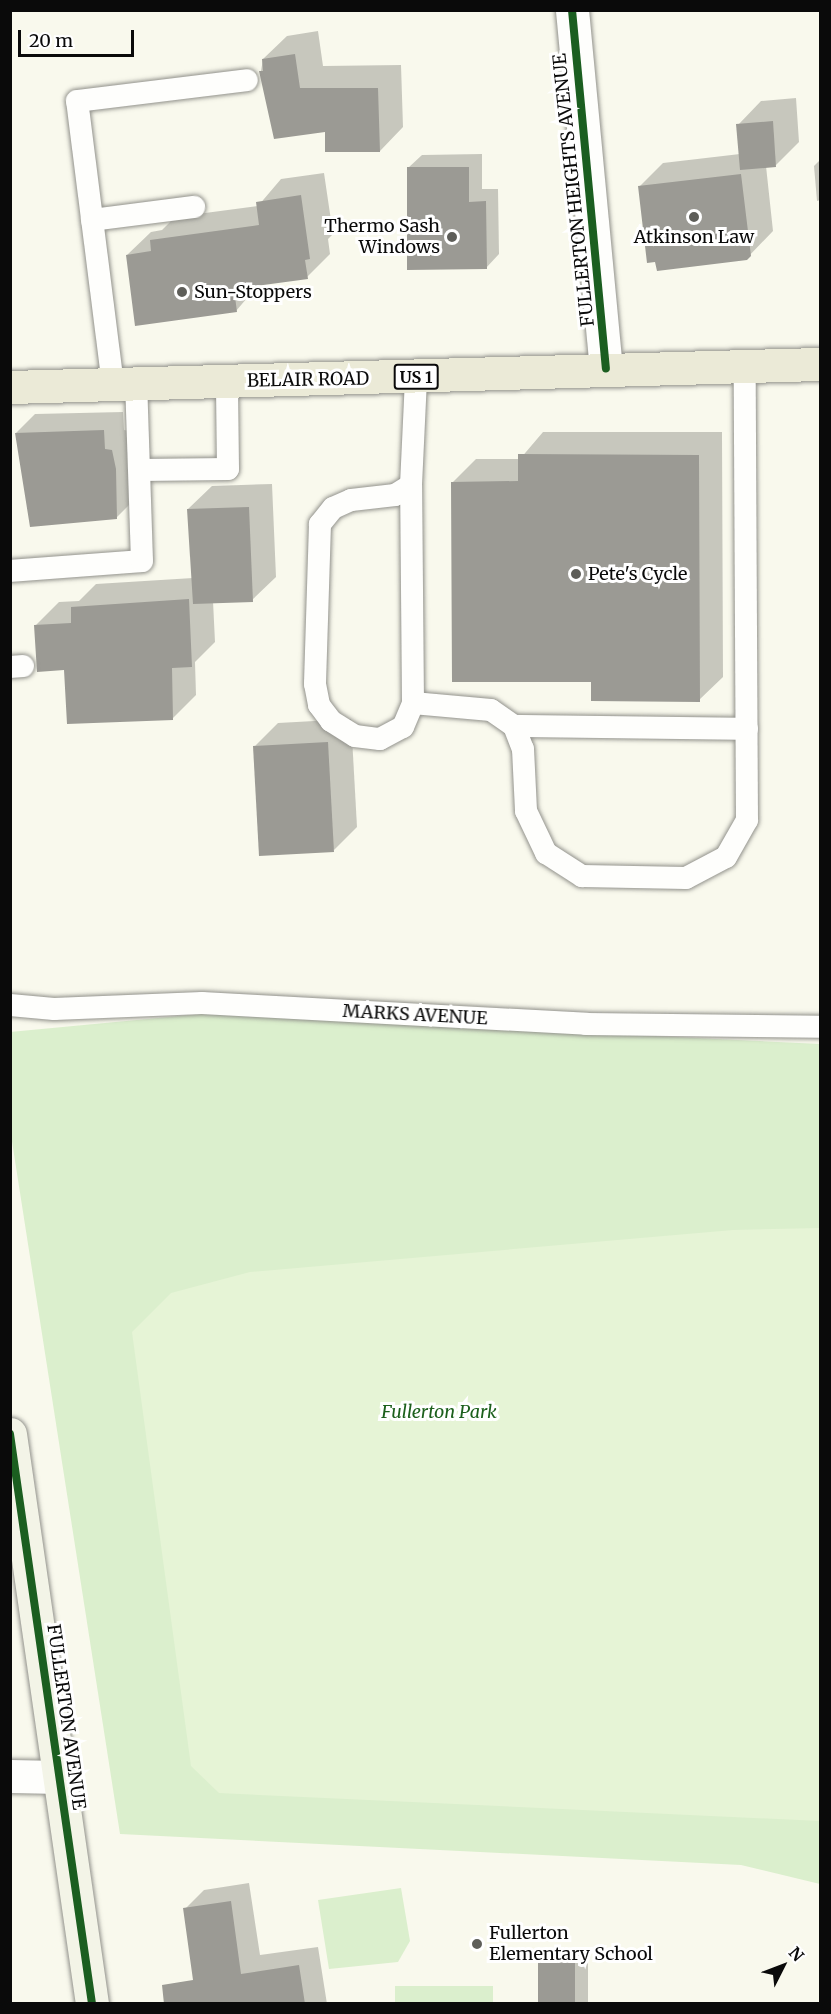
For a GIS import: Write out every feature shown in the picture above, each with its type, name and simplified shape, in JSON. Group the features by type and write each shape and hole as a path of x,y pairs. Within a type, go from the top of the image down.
{"main road":[{"name":"BELAIR ROAD","path":"10,387 416,378 606,368 820,364"}],"street":[{"name":"FULLERTON HEIGHTS AVENUE","path":"572,10 606,368"},
{"name":"FULLERTON AVENUE","path":"10,1434 92,2004"},
{"path":"10,1776 60,1777"}],"lane":[{"path":"10,571 142,561 140,470 92,220 77,101 247,80"},
{"path":"92,220 194,207"},
{"path":"413,703 491,710 514,726 523,749 526,811 546,853 582,876 686,878 726,857 747,820 745,365"},
{"path":"411,485 395,495 351,500 333,508 320,525 315,684 319,705 331,721 356,736 380,739 403,728 413,703 411,485 416,378"},
{"path":"140,470 228,469 227,382"},
{"path":"514,726 747,729"},
{"name":"MARKS AVENUE","path":"10,1005 54,1009 202,1004 586,1024 820,1027"}],"green space":[{"name":"Fullerton Park","path":"200,1014 820,1044 820,1884 741,1865 120,1834 11,1135 10,1032"},
{"path":"820,1228 820,1821 219,1793 191,1766 132,1332 171,1293 250,1272 733,1230"},
{"path":"401,1888 410,1941 398,1962 329,1969 318,1900"},
{"path":"395,1986 493,1986 493,2003 395,2003"}],"building":[{"path":"295,54 300,88 378,88 380,152 325,152 325,132 274,139 259,71 263,71 262,59"},
{"path":"773,121 776,167 740,170 736,124"},
{"path":"407,167 469,167 469,202 486,201 487,269 407,270"},
{"path":"741,174 751,256 747,260 657,271 655,262 647,263 638,186"},
{"path":"301,195 310,259 305,260 308,279 234,289 237,312 135,326 126,255 151,251 150,240 259,225 256,202"},
{"path":"104,430 105,449 112,450 116,469 117,519 30,527 15,433"},
{"name":"Pete's Cycle","path":"518,454 699,455 700,702 591,701 591,682 452,682 451,482 518,481"},
{"path":"249,507 253,602 193,604 187,509"},
{"path":"189,599 192,667 172,668 173,720 67,724 64,670 37,672 34,625 71,623 71,607"},
{"path":"328,742 334,852 259,856 253,746"},
{"path":"231,1901 241,1974 299,1965 305,2004 164,2004 162,1985 193,1980 183,1908"},
{"path":"538,1962 575,1962 575,2004 538,2004"}],"cycle path":[{"path":"572,10 606,368"},
{"path":"10,1434 92,2004"}],"place":[{"name":"Atkinson Law","path":"694,217"},
{"name":"Thermo Sash Windows","path":"452,237"},
{"name":"Sun-Stoppers","path":"182,292"},
{"name":"Pete's Cycle","path":"576,574"},
{"name":"Fullerton Elementary School","path":"477,1944"}]}
